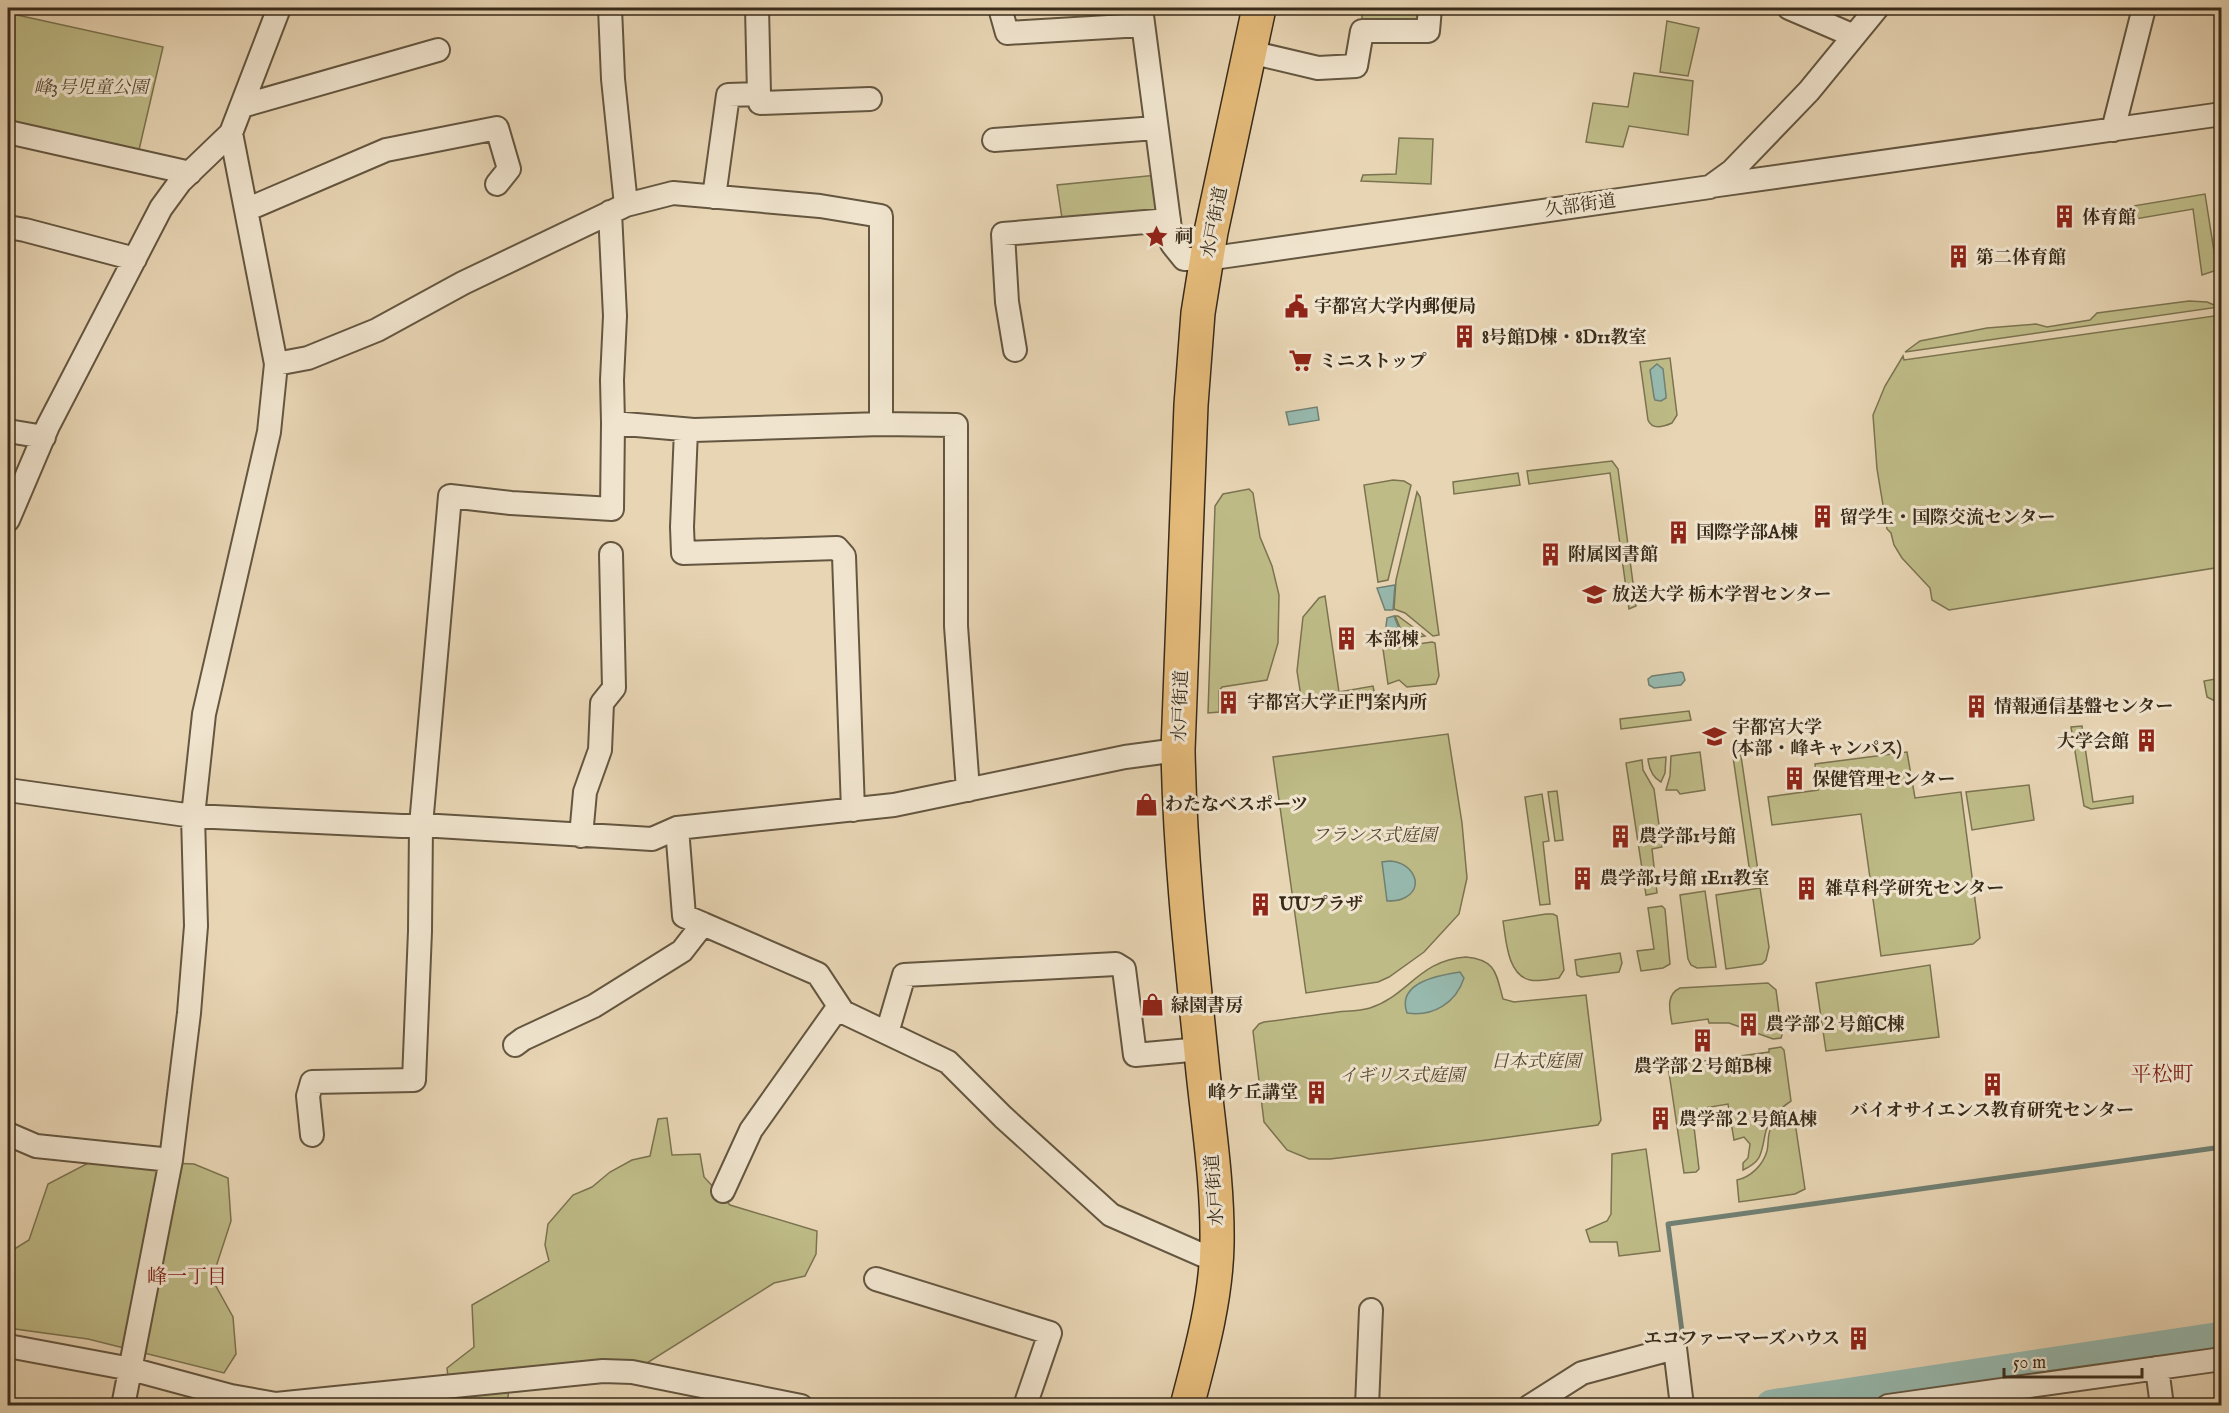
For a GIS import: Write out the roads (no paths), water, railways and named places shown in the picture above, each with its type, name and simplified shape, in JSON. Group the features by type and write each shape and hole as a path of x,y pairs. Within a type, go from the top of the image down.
{"highway":[{"name":"水戸街道","path":"1187,1406 1206,1330 1216,1261 1216,1197 1183,866 1178,750 1192,384 1198,313 1206,259 1259,8"}],"street":[{"path":"8,520 44,437 161,208 180,182 231,133 279,8"},
{"path":"312,1135 308,1096 312,1082 414,1080 420,931 421,825 450,496 511,503 612,509 612,380 618,209 610,8"},
{"path":"757,8 760,103 870,99"},
{"path":"1000,8 1007,33 1142,16 1169,220 1003,234 1007,302 1015,350"},
{"path":"1250,52 1318,68 1356,66 1362,31 1428,31 1430,8"},
{"path":"1789,8 1854,36"},
{"name":"久部街道","path":"1169,220 1172,244 1184,260 1206,259 1710,187 1732,171 1809,91 1877,8"},
{"path":"2113,130 2144,8"},
{"path":"242,106 438,50"},
{"path":"714,197 728,95 759,94"},
{"path":"1710,187 2222,114"},
{"path":"246,210 386,150 497,128 509,169 497,184"},
{"path":"994,140 1156,128"},
{"path":"8,132 190,173"},
{"path":"123,1406 171,1160 189,1013 196,926 193,816 204,714 269,432 276,364 231,133"},
{"path":"276,364 308,358 377,330 463,282 618,209 674,193 820,207 881,216 881,424"},
{"path":"8,227 135,259"},
{"path":"613,423 686,429 956,424 956,626 968,790"},
{"path":"686,429 682,553 837,548 844,556 852,810"},
{"path":"8,431 44,437"},
{"path":"581,836 585,792 600,750 602,703 615,688 611,554"},
{"path":"8,790 193,816 421,825 652,839 678,828 894,805 1125,757 1178,750"},
{"path":"678,828 684,916 818,974 843,1012 948,1062 1003,1118 1111,1215 1216,1261"},
{"path":"515,1045 523,1039 594,1006 681,951 703,924"},
{"path":"887,1033 904,975 1116,964 1124,969 1136,1055 1201,1049"},
{"path":"723,1191 751,1130 839,1006"},
{"path":"8,1134 36,1146 171,1160"},
{"path":"876,1279 1050,1333 1025,1406"},
{"path":"1368,1406 1371,1310"},
{"path":"8,1346 131,1368 231,1396 276,1404 442,1396 603,1371 632,1372 801,1406"},
{"path":"1530,1406 1582,1373 1675,1348 1682,1401"},
{"path":"1888,1406 2222,1359"},
{"path":"2157,1368 2162,1406"}],"water":[{"path":"1657,364 1663,369 1666,395 1666,398 1661,401 1655,400 1650,370"},
{"path":"1317,407 1319,420 1289,425 1286,412"},
{"path":"1395,585 1393,610 1385,610 1377,588"},
{"path":"1394,616 1403,639 1384,642 1387,618"},
{"path":"1681,672 1685,680 1681,685 1654,688 1649,685 1648,679 1652,676"},
{"path":"1390,861 1405,866 1414,877 1414,889 1410,895 1400,900 1387,901 1382,862"},
{"path":"1460,972 1464,978 1449,1001 1426,1013 1407,1013 1405,1002 1414,987 1432,978"}],"waterway":[{"path":"1684,1347 1668,1224 2222,1147"},
{"path":"1772,1406 2222,1338"}],"place":[{"name":"体育館","path":"2064,217"},
{"name":"祠","path":"1157,236"},
{"name":"第二体育館","path":"1958,257"},
{"name":"宇都宮大学内郵便局","path":"1296,306"},
{"name":"8号館D棟・8D11教室","path":"1464,337"},
{"name":"ミニストップ","path":"1301,361"},
{"name":"留学生・国際交流センター","path":"1822,517"},
{"name":"国際学部A棟","path":"1678,532"},
{"name":"附属図書館","path":"1550,554"},
{"name":"放送大学 栃木学習センター","path":"1594,594"},
{"name":"本部棟","path":"1347,639"},
{"name":"宇都宮大学正門案内所","path":"1229,702"},
{"name":"情報通信基盤センター","path":"1976,706"},
{"name":"宇都宮大学 (本部・峰キャンパス)","path":"1714,737"},
{"name":"大学会館","path":"2147,741"},
{"name":"保健管理センター","path":"1794,779"},
{"name":"わたなべスポーツ","path":"1147,804"},
{"name":"農学部1号館","path":"1621,836"},
{"name":"農学部1号館 1E11教室","path":"1582,878"},
{"name":"雑草科学研究センター","path":"1807,888"},
{"name":"UUプラザ","path":"1261,904"},
{"name":"緑園書房","path":"1153,1005"},
{"name":"農学部２号館C棟","path":"1748,1024"},
{"name":"農学部２号館B棟","path":"1703,1040"},
{"name":"バイオサイエンス教育研究センター","path":"1992,1084"},
{"name":"峰ケ丘講堂","path":"1316,1092"},
{"name":"農学部２号館A棟","path":"1661,1119"},
{"name":"エコファーマーズハウス","path":"1858,1338"}],"district":[{"name":"平松町","path":"2162,1074"},
{"name":"峰一丁目","path":"187,1276"}],"park label":[{"name":"峰3号児童公園","path":"91,87"},
{"name":"フランス式庭園","path":"1374,835"},
{"name":"日本式庭園","path":"1536,1061"},
{"name":"イギリス式庭園","path":"1402,1075"}]}
